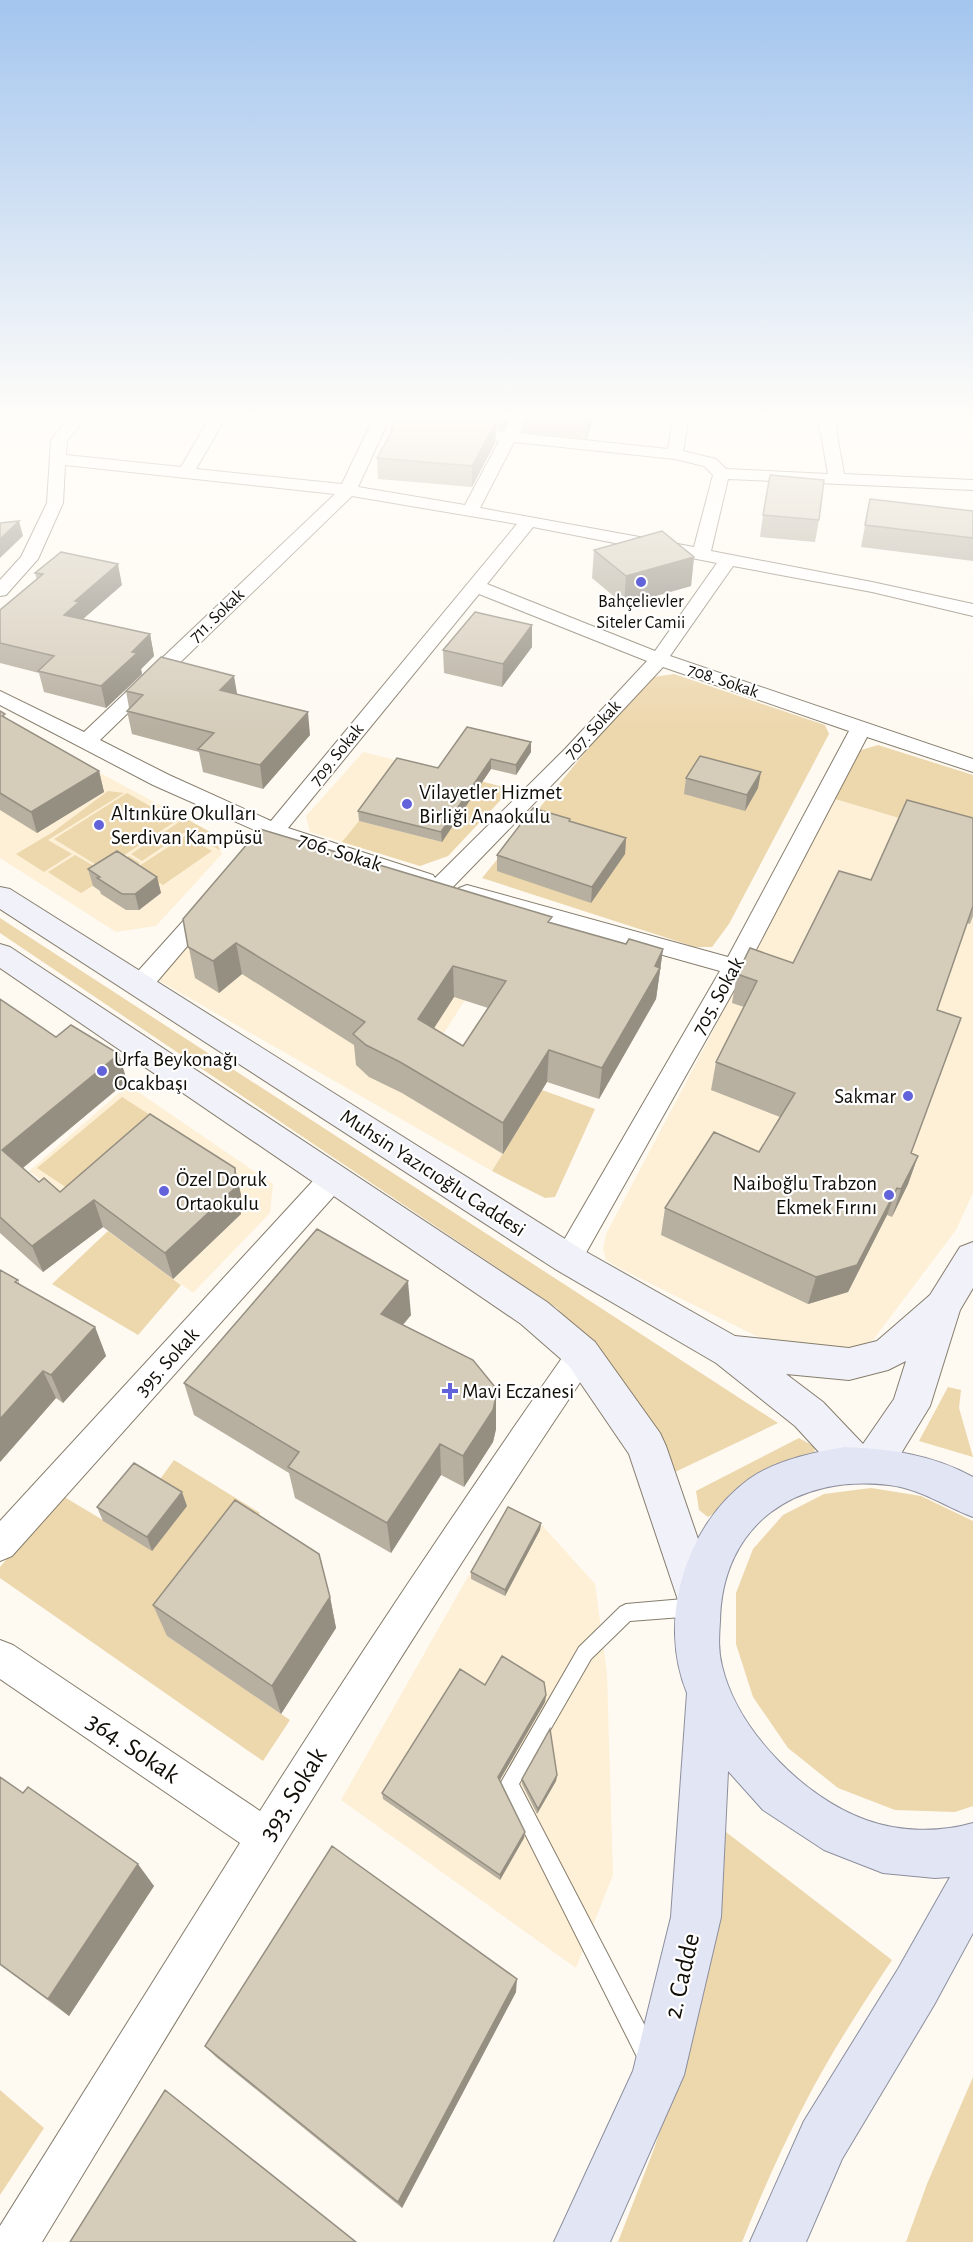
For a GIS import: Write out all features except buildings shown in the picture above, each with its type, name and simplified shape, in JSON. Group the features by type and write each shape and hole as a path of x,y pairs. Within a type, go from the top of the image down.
{"main road":[{"name":"Muhsin Yazıcıoğlu Caddesi","path":"0,896 568,1259 729,1352 809,1414 864,1464"},
{"path":"0,954 534,1313 582,1354 646,1446 697,1604"},
{"path":"864,1464 910,1406 943,1306 973,1257"},
{"path":"729,1352 849,1364 888,1354 943,1306"},
{"path":"973,1498 939,1480 896,1467 864,1464 809,1470 768,1488 734,1516 710,1555 697,1604 698,1649 709,1693 736,1744 776,1790 826,1827 884,1849 942,1854 973,1847"},
{"name":"2. Cadde","path":"582,2242 658,2075 696,1917 709,1693"},
{"path":"778,2242 823,2140 916,1987 973,1884"}],"street":[{"path":"0,591 29,559 46,522"},
{"name":"711. Sokak","path":"86,742 315,522"},
{"name":"709. Sokak","path":"252,856 528,522"},
{"path":"532,522 872,586 973,610"},
{"path":"701,554 709,522"},
{"name":"707. Sokak","path":"441,886 572,753 659,658 728,560"},
{"name":"708. Sokak","path":"476,586 659,658 973,766"},
{"path":"872,586 973,596"},
{"name":"706. Sokak","path":"0,697 161,780 275,831 441,886 735,967"},
{"name":"705. Sokak","path":"568,1259 735,967 861,728"},
{"path":"140,986 222,891"},
{"name":"395. Sokak","path":"0,1545 333,1179"},
{"name":"393. Sokak","path":"16,2242 266,1837 419,1595 582,1354"},
{"name":"364. Sokak","path":"0,1658 266,1837"}],"lane":[{"path":"658,2075 603,1963 509,1784 585,1653 626,1613 697,1604"}],"shaded area":[{"path":"674,674 825,725 829,734 729,924 712,947 695,947 482,878 646,678"},
{"name":"Altınküre Okulları Serdivan Kampüsü","path":"0,719 212,833 222,854 156,926 116,932 0,858"},
{"path":"878,745 973,775 973,840 835,799 858,751"},
{"name":"Vilayetler Hizmet Birliği Anaokulu","path":"363,752 511,789 448,856 420,866 310,832 306,816"},
{"path":"403,761 511,789 448,856 420,866 342,842 359,821 442,842"},
{"path":"108,791 124,793 48,840 72,854 44,872 16,854 53,832"},
{"path":"127,793 176,821 103,869 54,839"},
{"path":"835,799 973,840 973,1193 956,1230 873,1340 842,1356 790,1353 619,1268 606,1260 603,1249 606,1234"},
{"path":"185,818 212,833 220,850 185,832 142,861 131,854"},
{"path":"185,836 212,851 163,885 136,868"},
{"path":"268,849 515,922 433,1050 542,1090 492,1171 156,979"},
{"path":"75,855 104,872 129,856 140,863 127,871 121,868 81,893 48,872"},
{"path":"0,918 778,1423 675,1472 612,1372 557,1308 0,933"},
{"name":"Özel Doruk Ortaokulu","path":"128,1085 273,1184 270,1213 193,1293 29,1171"},
{"path":"542,1090 595,1109 555,1197 545,1198 492,1171"},
{"path":"122,1097 169,1127 85,1200 37,1168"},
{"path":"108,1231 181,1285 138,1335 52,1284"},
{"path":"948,1387 961,1390 959,1408 973,1457 919,1441"},
{"path":"799,1438 815,1447 814,1454 708,1517 699,1510 696,1491"},
{"path":"174,1460 260,1513 167,1636 290,1720 263,1761 0,1578 0,1567 61,1495 153,1550 155,1486"},
{"path":"871,1488 921,1496 973,1521 973,1806 955,1812 895,1810 838,1788 788,1748 753,1697 736,1644 736,1593 753,1549 783,1515 824,1494"},
{"path":"507,1508 542,1525 595,1584 607,1673 613,1875 576,1968 341,1800"},
{"path":"722,1829 892,1960 814,2086 779,2155 742,2242 618,2242 654,2149 679,2072"},
{"path":"973,2077 973,2242 906,2242 927,2184"},
{"path":"0,2090 44,2128 0,2195"}],"place":[{"name":"Bahçelievler Siteler Camii","path":"641,582"},
{"name":"Vilayetler Hizmet Birliği Anaokulu","path":"407,804"},
{"name":"Altınküre Okulları Serdivan Kampüsü","path":"99,825"},
{"name":"Urfa Beykonağı Ocakbaşı","path":"102,1071"},
{"name":"Sakmar","path":"908,1096"},
{"name":"Özel Doruk Ortaokulu","path":"164,1191"},
{"name":"Naiboğlu Trabzon Ekmek Fırını","path":"889,1195"},
{"name":"Mavi Eczanesi","path":"450,1391"}]}
